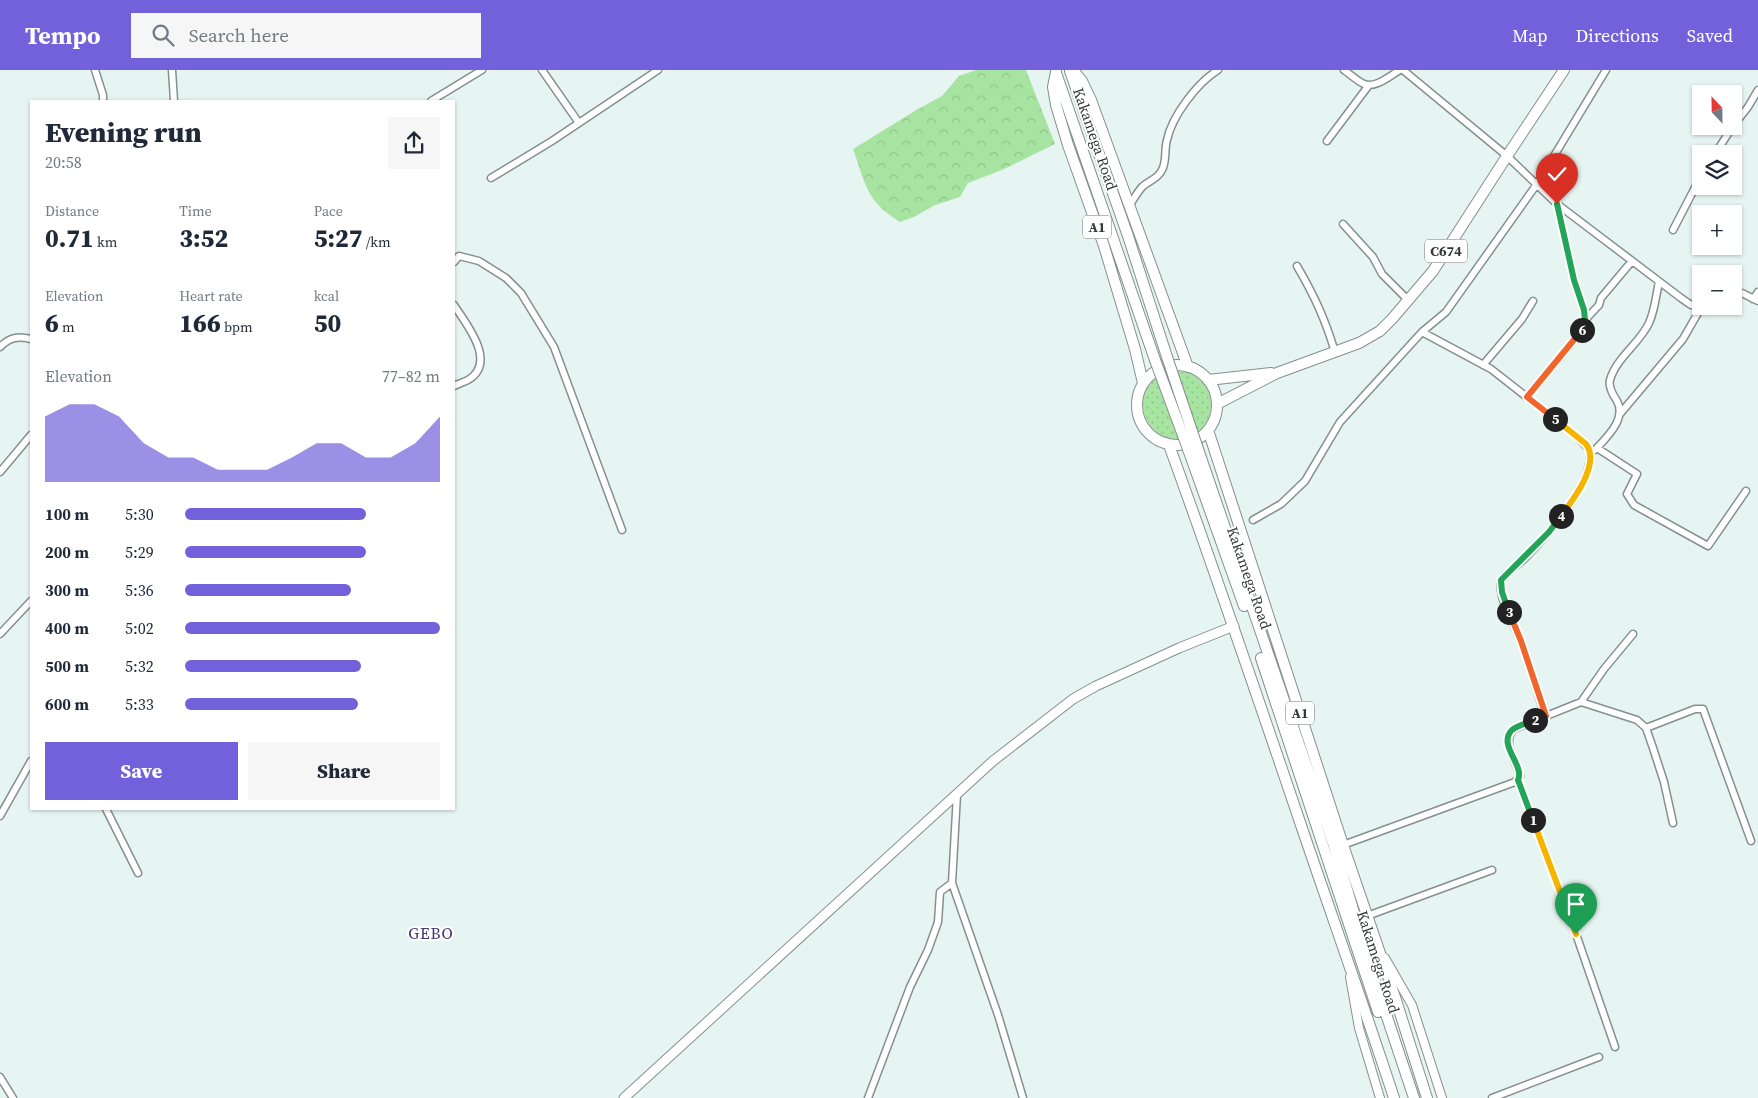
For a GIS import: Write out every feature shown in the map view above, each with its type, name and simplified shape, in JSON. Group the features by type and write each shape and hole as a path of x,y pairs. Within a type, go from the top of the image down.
{"main road":[{"name":"A1","path":"1072,70 1082,81 1091,100 1188,366"},
{"name":"Kakamega Road","path":"1072,70 1258,628 1334,846 1370,966 1414,1098"},
{"name":"C674","path":"1217,404 1277,373 1359,343 1380,330 1409,301 1433,271 1564,70"},
{"name":"A1","path":"1055,71 1053,86 1056,106 1104,246 1135,349 1143,383"},
{"name":"Kakamega Road","path":"1055,71 1155,360 1244,608 1408,1098"},
{"path":"1175,365 1188,366 1199,372 1208,380 1215,391 1216,416 1208,430 1202,437 1191,443 1178,446 1169,445 1154,439 1139,420 1136,407 1143,383 1162,368 1175,365"},
{"name":"C674","path":"1208,380 1277,373"},
{"name":"A1","path":"1208,430 1427,1098"},
{"name":"A1","path":"1169,445 1234,626 1394,1098"},
{"path":"624,1098 993,761 1073,699 1179,648 1234,626"}],"street":[{"path":"95,70 103,100"},
{"path":"172,70 174,100"},
{"path":"433,100 482,70"},
{"path":"542,70 578,123"},
{"path":"491,178 658,70"},
{"path":"1129,206 1143,186 1162,172 1166,159 1169,129 1179,113 1195,90 1218,70"},
{"path":"1344,70 1363,84 1369,85 1382,81 1402,70 1507,156 1557,204 1659,282 1692,304"},
{"path":"1253,520 1281,504 1305,481 1340,422 1422,332 1446,312 1537,184 1606,70"},
{"path":"1326,141 1369,85"},
{"path":"1742,114 1758,90"},
{"path":"1673,230 1692,193"},
{"path":"1527,397 1582,331 1585,320 1557,204"},
{"path":"1343,224 1373,257 1382,274 1409,301"},
{"path":"455,261 459,256 480,261 506,278 521,293 538,319 554,347 622,530"},
{"path":"1585,320 1599,305 1601,298 1632,261"},
{"path":"1297,266 1325,319 1335,352"},
{"path":"1619,415 1618,404 1611,392 1609,381 1616,367 1649,324 1654,310 1659,282"},
{"path":"1742,293 1756,300 1758,292"},
{"path":"1483,365 1522,319 1533,301"},
{"path":"455,306 478,344 481,354 477,371 470,379 455,386"},
{"path":"1591,454 1613,431 1619,415 1684,339 1697,315"},
{"path":"1422,332 1483,365 1586,444 1591,454 1589,469 1575,496 1549,532 1501,580 1500,586 1504,599 1521,641 1546,716"},
{"path":"0,347 6,341 16,337 30,339"},
{"path":"0,472 30,436"},
{"path":"1597,448 1637,474 1627,494 1634,505 1708,546 1746,491"},
{"path":"0,634 30,603"},
{"path":"1615,1047 1576,934 1518,780 1519,772 1508,744 1510,733 1514,729 1580,702 1633,634"},
{"path":"1580,702 1637,720 1646,728 1664,782 1673,822"},
{"path":"1646,728 1695,709 1703,709 1751,841"},
{"path":"0,816 30,763"},
{"path":"1343,845 1518,780"},
{"path":"957,793 952,883 998,1015 1023,1098"},
{"path":"106,810 138,873"},
{"path":"1367,916 1492,870"},
{"path":"868,1098 910,986 928,950 938,922 940,892 952,883"},
{"path":"1375,942 1412,1005 1442,1098"},
{"path":"1345,952 1359,1028 1380,1098"},
{"path":"1492,1098 1599,1057"},
{"path":"0,1077 13,1098"}],"green space":[{"path":"976,70 1026,70 1055,144 1002,170 968,183 960,197 935,205 914,217 900,222 880,207 874,199 865,182 853,149 942,96 959,76"},
{"path":"1177,371 1190,374 1201,381 1208,392 1211,405 1208,418 1201,429 1190,436 1177,439 1164,436 1153,429 1146,418 1143,405 1146,392 1153,381 1164,374"}],"district":[{"name":"GEBO","path":"431,933"}],"route":[{"path":"1557,204 1585,320 1582,331 1527,397 1586,444 1591,454 1591,462 1575,496 1549,532 1522,561 1505,574 1500,586 1546,716 1514,729 1508,738 1508,744 1519,772 1518,780 1576,934"}]}
